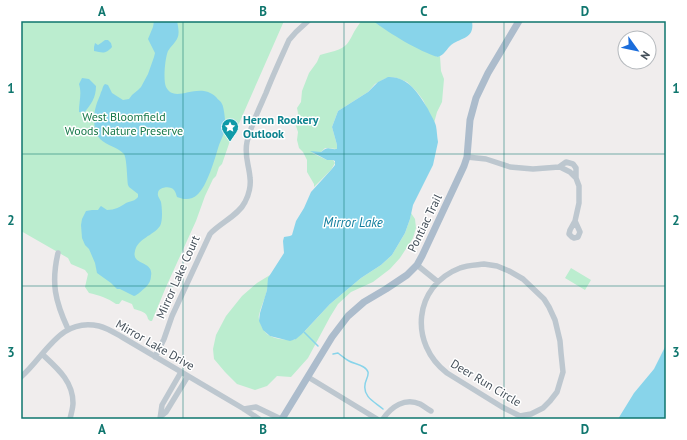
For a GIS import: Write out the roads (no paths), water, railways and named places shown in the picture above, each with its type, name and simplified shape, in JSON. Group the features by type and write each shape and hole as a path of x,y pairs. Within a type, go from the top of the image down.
{"main road":[{"name":"Pontiac Trail","path":"282,419 332,337 348,316 364,302 407,275 417,265 461,174 467,157 470,120 476,98 488,73 519,21"}],"street":[{"name":"Mirror Lake Court","path":"156,357 172,316 210,234 239,211 245,202 250,179 246,152 252,125 289,40 308,21"},
{"path":"467,157 486,159 520,169 559,167 568,170 574,174 579,192 579,203 575,221"},
{"path":"58,253 54,272 55,294 60,311 68,329"},
{"name":"Deer Run Circle","path":"484,264 497,266 523,279 544,299 555,320 560,341 563,372 557,392 543,408 531,414 520,416 502,407 447,373 432,359 423,338 421,320 426,298 438,282 448,273 470,265 484,264"},
{"path":"417,265 438,282"},
{"name":"Mirror Lake Drive","path":"21,377 60,334 68,329 81,325 100,326 156,357 244,409 258,419"},
{"path":"42,354 68,382 72,392 73,404 70,419"},
{"path":"160,417 162,405 180,372"},
{"path":"160,417 166,412 188,376"},
{"path":"308,377 376,419"},
{"path":"166,397 173,401"},
{"path":"384,419 388,412 402,403 419,403 431,411"},
{"name":"Mirror Lake Drive","path":"244,409 256,407 282,419"}],"water":[{"path":"154,21 177,21 178,25 178,37 168,51 166,59 166,87 170,92 175,94 195,91 209,92 222,103 225,126 207,179 201,191 197,195 190,199 182,199 177,197 174,190 169,187 158,191 162,207 161,224 139,243 135,251 136,259 149,267 151,271 151,279 146,287 134,296 117,289 97,273 95,263 89,249 85,245 82,238 81,225 86,211 98,210 101,206 107,210 115,209 138,197 138,194 128,185 124,154 100,139 95,128 94,114 97,102 105,84 108,85 112,93 123,100 129,99 141,87 148,74 155,53 148,39"},
{"path":"373,21 472,21 472,27 469,35 454,43 438,57 405,42"},
{"path":"105,40 108,40 111,43 112,47 108,51 94,51 95,43 98,45"},
{"name":"Mirror Lake","path":"388,77 401,79 417,92 435,122 438,142 433,165 413,205 405,233 392,255 330,304 296,339 290,341 270,336 263,330 259,321 267,290 268,278 284,253 284,237 292,235 296,221 311,192 335,165 335,161 327,160 310,151 321,152 327,148 337,149 332,127 338,111 368,92 378,82"},
{"path":"82,78 89,79 96,86 91,104 84,113 79,112 79,84"},
{"path":"666,345 666,419 618,419 634,393 654,369"}],"waterway":[{"path":"304,332 318,346"},
{"path":"333,354 338,353 367,370 368,374 365,383 366,393 370,399 383,409"}],"place":[{"name":"Heron Rookery Outlook","path":"230,142"}],"park label":[{"name":"West Bloomfield Woods Nature Preserve","path":"124,124"}]}
